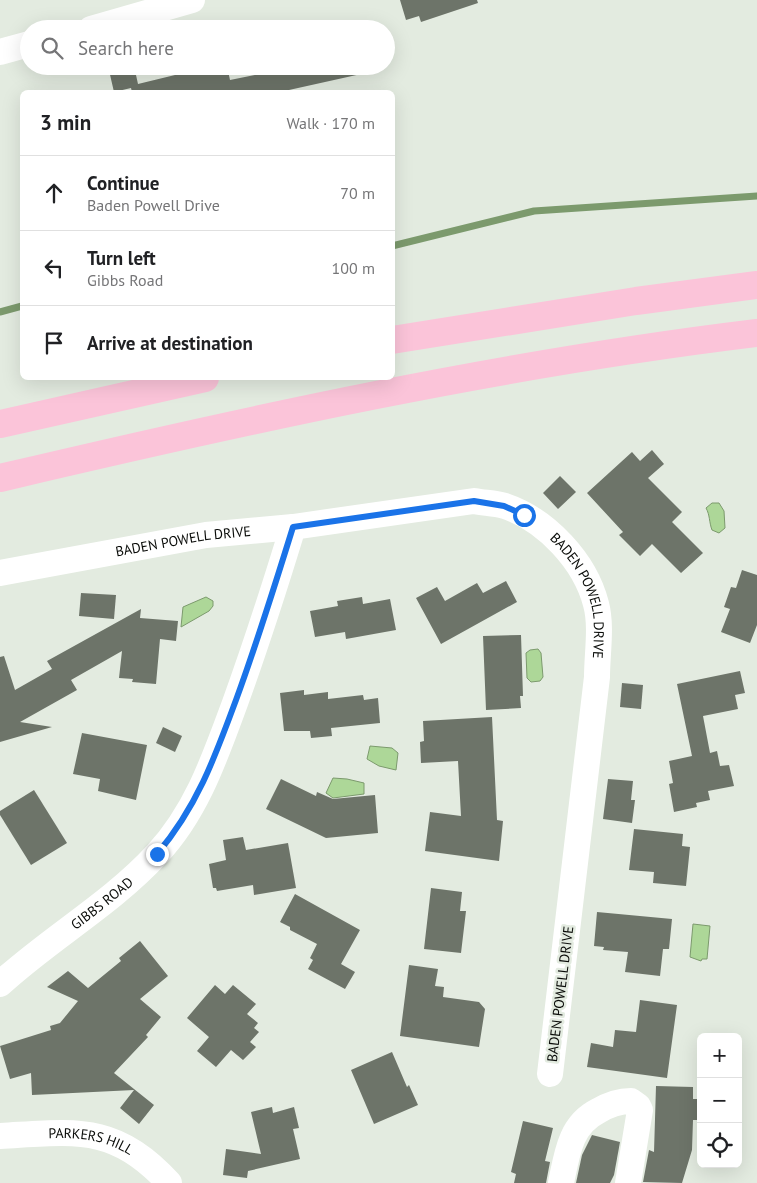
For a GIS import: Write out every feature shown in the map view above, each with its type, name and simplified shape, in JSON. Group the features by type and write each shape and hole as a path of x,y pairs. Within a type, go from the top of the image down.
{"highway":[{"path":"395,340 636,301 757,286"},
{"path":"0,478 248,420 446,380 757,333"},
{"path":"0,424 196,380"}],"street":[{"path":"122,20 192,0"},
{"path":"0,52 20,46"},
{"name":"BADEN POWELL DRIVE","path":"0,573 206,534 293,527 474,501 504,506 550,533 571,555 586,581 596,604 598,623 597,677 550,1074"},
{"name":"GIBBS ROAD","path":"0,984 136,874 178,830 196,799 213,763 254,649 293,527"},
{"path":"561,1183 572,1135 579,1124 589,1115 606,1107 632,1101 640,1110 638,1135 628,1183"},
{"name":"PARKERS HILL","path":"0,1136 78,1133 112,1139 134,1151 169,1183"}],"shaded area":[{"path":"712,503 719,503 724,511 725,528 719,533 712,530 706,508"},
{"path":"206,597 213,601 213,606 209,611 181,627 183,607"},
{"path":"538,649 541,653 543,677 540,681 531,682 527,678 526,653 530,650"},
{"path":"370,746 392,748 398,753 396,770 379,766 367,759"},
{"path":"333,778 364,783 364,794 333,798 326,793"},
{"path":"693,924 710,926 707,959 702,959 701,961 690,957"}],"building":[{"path":"400,0 477,0 478,3 421,22 419,16 406,20"},
{"path":"110,75 136,75 138,84 175,75 229,75 230,80 254,75 356,75 289,90 132,90 131,88 114,90"},
{"path":"652,450 664,464 648,478 682,512 672,522 703,553 681,573 652,544 640,556 619,535 623,532 587,493 632,452 640,461"},
{"path":"560,476 576,492 558,509 543,493"},
{"path":"742,570 757,575 757,625 750,643 721,632 730,609 724,607 731,587 736,588"},
{"path":"506,581 517,602 441,644 416,598 437,587 445,601 477,583 483,593"},
{"path":"81,593 116,595 114,619 79,616"},
{"path":"362,597 363,604 390,599 396,630 346,639 345,632 315,637 310,611 338,606 337,601"},
{"path":"141,609 140,618 178,621 176,641 160,639 156,684 132,682 133,679 119,678 122,651 71,680 77,690 20,722 52,727 0,742 0,657 4,656 15,690 52,669 47,661"},
{"path":"521,635 523,696 520,696 521,708 486,710 483,636"},
{"path":"740,671 745,693 735,695 738,709 703,716 710,753 717,751 720,766 729,765 734,786 708,791 710,800 696,803 697,807 674,812 669,784 673,783 669,761 692,756 677,684"},
{"path":"622,683 643,685 641,709 620,707"},
{"path":"304,690 304,695 328,692 328,699 363,695 364,700 378,698 380,723 331,728 332,736 311,738 310,731 284,731 280,693"},
{"path":"492,717 497,820 503,821 499,861 425,851 430,812 461,816 458,761 421,763 420,742 424,741 423,721"},
{"path":"163,727 182,736 175,752 156,743"},
{"path":"82,733 147,745 136,800 98,791 100,779 73,774"},
{"path":"281,779 316,796 317,792 333,799 375,795 378,833 326,838 266,809"},
{"path":"608,779 633,781 631,800 635,800 632,823 603,819"},
{"path":"34,790 67,843 31,865 0,815 0,811"},
{"path":"634,829 683,834 682,846 690,847 686,886 653,883 654,872 629,870"},
{"path":"243,837 246,850 288,843 296,888 254,895 253,885 217,891 216,888 213,888 209,864 226,860 223,840"},
{"path":"431,888 462,892 460,911 466,911 461,953 424,949"},
{"path":"295,894 360,930 341,964 355,972 345,989 308,969 313,960 310,958 317,944 290,930 290,927 280,922"},
{"path":"597,912 672,919 669,949 663,949 660,976 625,972 628,952 603,950 604,947 594,946"},
{"path":"140,941 168,976 140,999 161,1017 146,1035 148,1037 114,1073 154,1105 139,1124 120,1108 134,1090 32,1095 31,1073 10,1079 0,1046 51,1030 50,1026 60,1023 78,1001 47,987 68,971 88,988 121,961 119,958"},
{"path":"409,965 438,969 435,986 444,987 443,997 479,1002 485,1009 479,1047 400,1036"},
{"path":"215,985 225,994 233,985 256,1004 247,1014 258,1023 254,1028 259,1032 250,1042 256,1047 243,1060 231,1050 216,1067 197,1051 209,1037 187,1018"},
{"path":"640,1000 677,1005 667,1078 587,1067 591,1043 613,1047 615,1030 636,1032"},
{"path":"392,1052 407,1087 409,1085 418,1105 374,1124 351,1070"},
{"path":"656,1086 693,1087 693,1099 697,1099 697,1120 693,1120 692,1150 682,1183 643,1182 649,1150 654,1152"},
{"path":"272,1107 273,1113 294,1107 299,1128 293,1129 300,1159 248,1171 247,1178 223,1175 226,1149 261,1154 251,1112"},
{"path":"523,1121 553,1128 545,1161 550,1162 546,1183 514,1183 516,1174 511,1172"},
{"path":"592,1135 620,1142 614,1175 610,1183 576,1183 582,1155"}],"waterway":[{"path":"395,245 534,211 757,196"},
{"path":"0,312 20,307"}],"route":[{"path":"157,854 178,830 196,799 213,763 254,649 293,527 474,501 504,506 524,515"}]}
